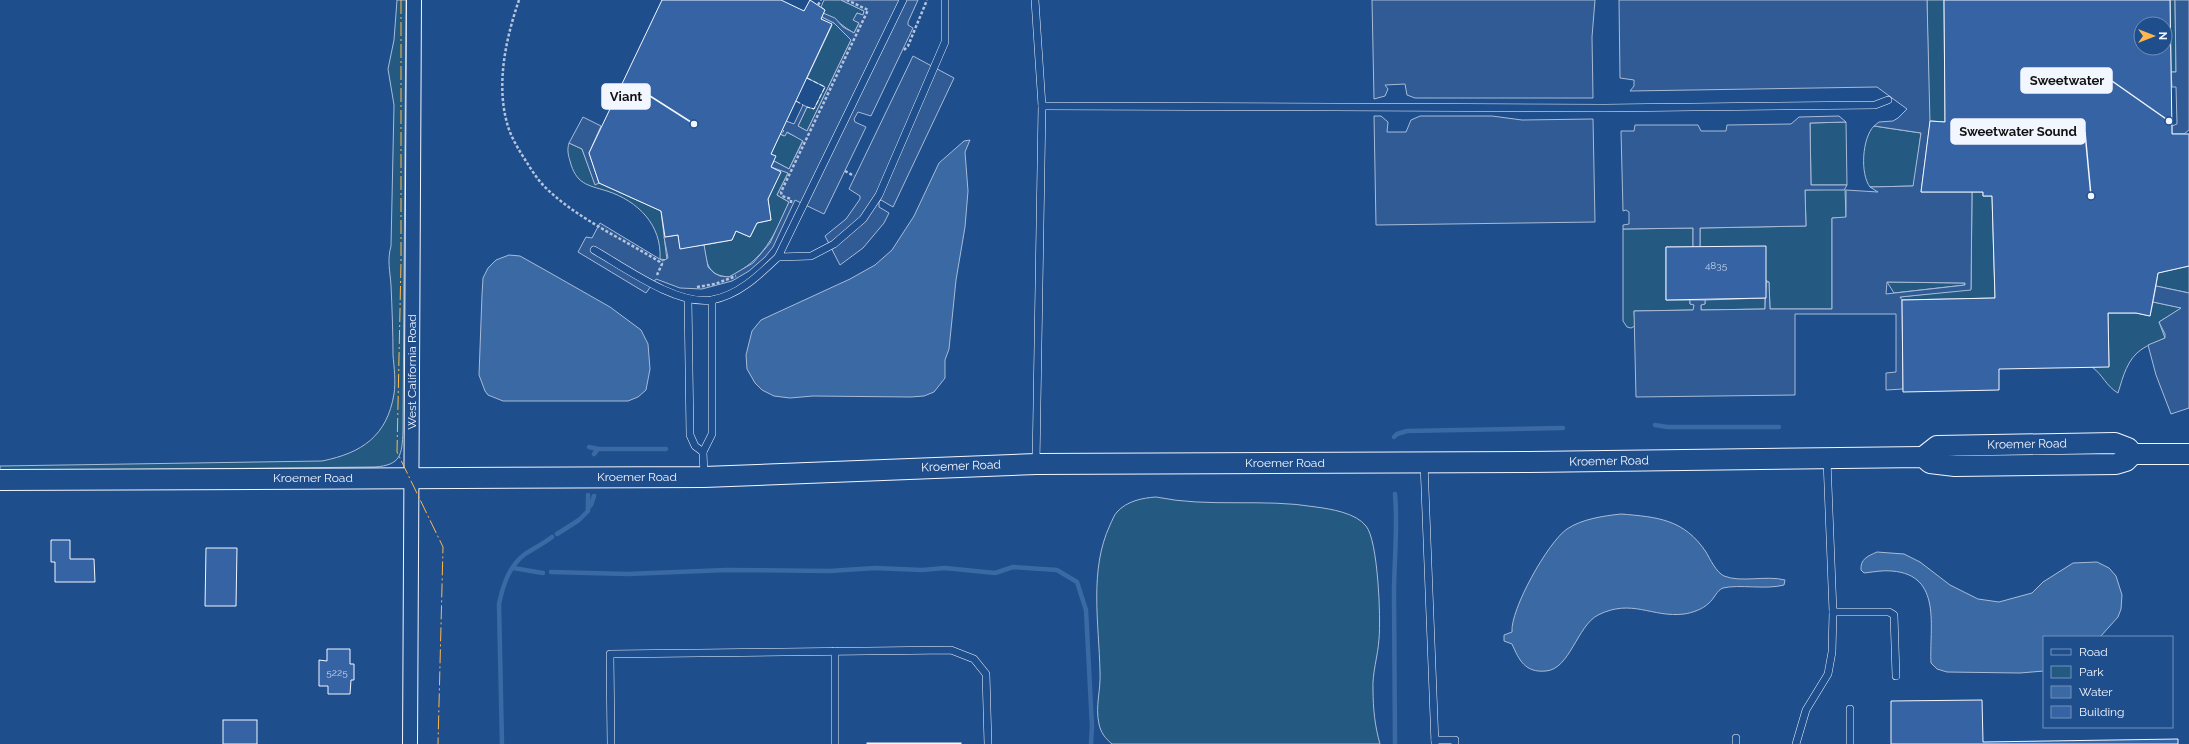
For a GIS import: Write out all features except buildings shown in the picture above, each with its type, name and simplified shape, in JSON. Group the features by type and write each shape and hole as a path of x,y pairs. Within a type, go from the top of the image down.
{"street":[{"name":"West California Road","path":"410,744 414,0"},
{"name":"Kroemer Road","path":"0,480 704,477 1036,464 1424,463 1923,457 1931,449 1937,446 2010,444 2115,443 2128,448 2132,454 2189,454"}],"lane":[{"path":"594,250 657,286 688,299 712,300 736,291 755,279 778,257 903,0"},
{"path":"778,257 811,256 834,244 852,230 867,213 879,195 945,42 945,0"},
{"path":"1035,0 1042,106 1036,464"},
{"path":"1042,106 1605,108 1875,105 1888,100"},
{"path":"688,299 690,435 695,446 703,452"},
{"path":"704,477 703,452 712,434 712,300"},
{"path":"1796,744 1806,710 1828,674 1832,652 1827,458"},
{"path":"1424,463 1435,742 1455,740 1455,744"},
{"path":"1832,612 1889,612 1894,616 1896,676"},
{"path":"611,744 610,654 951,650 974,660 986,674 988,744"},
{"path":"835,651 835,744"},
{"path":"1850,709 1850,744"}],"path":[{"path":"519,0 509,33 502,86 504,109 513,139 530,167 547,189 572,208 660,262 661,267 656,274 661,279"},
{"path":"818,5 821,0"},
{"path":"791,204 791,199 782,196 781,192 868,10 846,0"},
{"path":"904,50 908,46 927,0"},
{"path":"845,171 854,176"},
{"path":"694,287 715,284 740,274"}],"green space":[{"path":"397,0 406,0 403,431 401,452 395,461 384,466 375,467 0,471 0,466 322,461 336,458 361,447 379,432 391,409 395,385 389,261 391,246 394,105 388,69 394,40"},
{"path":"824,0 841,0 864,11 863,15 857,13 854,20 859,23 854,33 823,13 825,10 821,7"},
{"path":"1927,0 1944,0 1945,122 1931,121 1929,123"},
{"path":"2170,0 2175,0 2176,72 2171,72 2171,56 2173,56 2173,16 2170,16"},
{"path":"822,17 834,23 851,40 807,131 798,126 807,107 814,109 825,87 807,78 832,25 821,19"},
{"path":"1846,122 1847,185 1811,185 1810,123"},
{"path":"1874,126 1921,133 1914,186 1870,187 1865,174 1864,156 1867,139"},
{"path":"786,132 803,140 789,169 774,161 771,154 780,134 784,136"},
{"path":"569,143 582,149 595,184 599,183 661,211 667,260 660,259 660,247 657,235 646,216 638,208 618,195 588,185 579,179 572,169 569,159"},
{"path":"780,169 788,173 777,195 789,202 767,246 751,262 729,277 722,276 712,271 707,263 704,245 732,240 736,231 750,237 757,223 771,220 768,199"},
{"path":"1845,189 1846,218 1832,218 1832,309 1770,309 1769,282 1700,247 1700,228 1806,226 1805,190"},
{"path":"1972,192 1983,192 1983,196 1992,196 1995,298 1900,300 1900,297 1971,289"},
{"path":"1693,228 1693,247 1666,247 1666,300 1690,300 1690,304 1694,304 1694,310 1634,311 1635,326 1631,328 1627,327 1623,321 1623,229"},
{"path":"2189,266 2189,293 2156,286 2158,273"},
{"path":"1887,282 1965,283 1965,285 1894,293"},
{"path":"1765,298 1765,309 1701,310 1701,304 1705,304 1705,300"},
{"path":"2153,302 2182,308 2159,322 2165,338 2145,347 2137,353 2126,369 2118,393 2110,387 2092,367 2109,366 2108,313 2136,313 2150,316"},
{"path":"1156,497 1216,503 1296,504 1336,510 1356,518 1366,526 1370,534 1373,547 1378,580 1380,614 1379,639 1374,671 1373,704 1380,744 1112,744 1107,740 1102,733 1098,717 1100,679 1097,578 1099,560 1110,525 1117,512 1125,505 1135,501"}],"shaded area":[{"path":"841,0 918,0 908,22 908,25 913,28 871,116 858,112 854,119 855,122 866,127 824,214 795,200 773,247 765,257 749,271 732,281 702,289 680,288 656,279 646,293 578,252 586,237 592,238 600,223 663,261 668,258 664,237 678,235 680,248 704,245 708,267 720,276 729,277 753,263 770,243 789,202 777,195 788,173 771,167 774,161 789,169 803,141 787,132 785,136 780,134 784,131 782,129 786,121 794,124 803,105 807,107 798,126 807,131 851,40 834,23 822,17 823,13 835,18 843,27 854,33 859,23 853,20 857,13 863,15 864,11"},
{"path":"1372,0 1595,0 1592,37 1593,98 1415,98 1407,95 1405,84 1385,85 1388,89 1385,96 1374,99"},
{"path":"1619,0 1927,0 1930,123 1921,192 1972,192 1971,290 1900,297 1902,300 1903,389 1886,390 1886,373 1896,372 1896,314 1795,314 1795,395 1636,397 1634,311 1693,310 1694,305 1690,304 1690,300 1705,300 1705,304 1701,305 1701,310 1765,309 1766,282 1769,282 1770,309 1832,309 1832,218 1846,217 1846,190 1878,192 1870,187 1913,186 1921,133 1874,126 1879,122 1893,121 1907,109 1877,87 1630,91 1634,86 1634,80 1620,78","holes":["1887,282 1965,283 1965,285 1886,294"]},
{"path":"2175,0 2189,0 2189,130 2184,134 2172,134 2172,126 2177,124 2176,87 2172,87 2171,72 2176,72"},
{"path":"913,56 954,78 893,207 881,200 879,202 879,207 889,213 884,223 863,248 840,265 825,236 846,219 860,199 860,196 849,189"},
{"path":"1374,116 1381,116 1388,122 1387,132 1406,132 1411,120 1420,116 1492,116 1522,120 1593,119 1595,222 1376,225"},
{"path":"1839,116 1846,122 1810,123 1811,185 1847,185 1844,190 1805,190 1806,226 1700,228 1700,247 1693,247 1693,228 1623,229 1623,225 1629,224 1629,212 1626,210 1623,211 1621,131 1634,131 1635,125 1698,125 1701,131 1726,131 1727,125 1791,124 1799,117"},
{"path":"583,117 601,126 589,153 599,183 595,185 582,149 569,143"},
{"path":"2156,286 2189,293 2189,408 2171,414 2156,375 2148,345 2165,338 2165,334 2159,322 2181,308 2153,302"}],"water":[{"path":"970,140 965,152 968,191 965,227 956,280 949,349 945,360 945,378 934,392 924,396 911,397 813,396 790,398 774,396 762,390 755,383 747,369 746,355 752,331 761,320 850,279 875,265 892,250 914,216 939,163 964,141"},
{"path":"509,255 520,256 545,270 610,307 641,330 648,344 650,369 646,390 638,397 628,401 503,401 488,395 479,375 483,278 488,268 496,260"},
{"path":"1621,514 1658,519 1679,526 1698,541 1711,562 1724,576 1738,579 1770,578 1785,580 1784,585 1769,587 1723,588 1704,607 1694,612 1684,614 1662,613 1632,608 1610,610 1591,620 1561,663 1554,668 1546,671 1539,671 1528,668 1520,660 1512,644 1504,641 1504,635 1512,632 1517,608 1532,577 1550,547 1567,529 1579,523 1600,517"},
{"path":"1877,552 1904,554 1920,562 1950,585 1978,599 1999,602 2032,593 2043,582 2073,563 2097,562 2109,568 2116,576 2122,595 2121,609 2118,617 2101,636 2043,636 2043,671 2020,673 1947,672 1937,669 1931,663 1930,605 1926,593 1919,582 1908,575 1892,571 1864,573 1861,570 1861,566 1863,561"}],"waterway":[{"path":"1655,425 1667,427 1779,427"},
{"path":"1394,437 1397,434 1407,431 1563,428"},
{"path":"589,447 598,449 666,449"},
{"path":"594,454 598,449"},
{"path":"1395,494 1395,744"},
{"path":"557,534 579,520 588,511 588,495"},
{"path":"588,508 591,505 594,496"},
{"path":"502,744 499,604 505,583 515,564 525,554 552,537"},
{"path":"551,572 628,574 726,570 830,571 875,568 922,570 945,568 995,573 1013,567 1057,570 1077,582 1086,610 1092,726 1091,744"},
{"path":"513,568 543,573"}],"fence":[{"path":"807,78 825,87 814,109 807,107"},
{"path":"796,101 803,105"}],"power":[{"path":"401,0 401,262 397,452 443,547 438,744"}],"place":[{"name":"Sweetwater","path":"2169,121"},
{"name":"Viant","path":"694,124"},
{"name":"Sweetwater Sound","path":"2091,196"}]}
